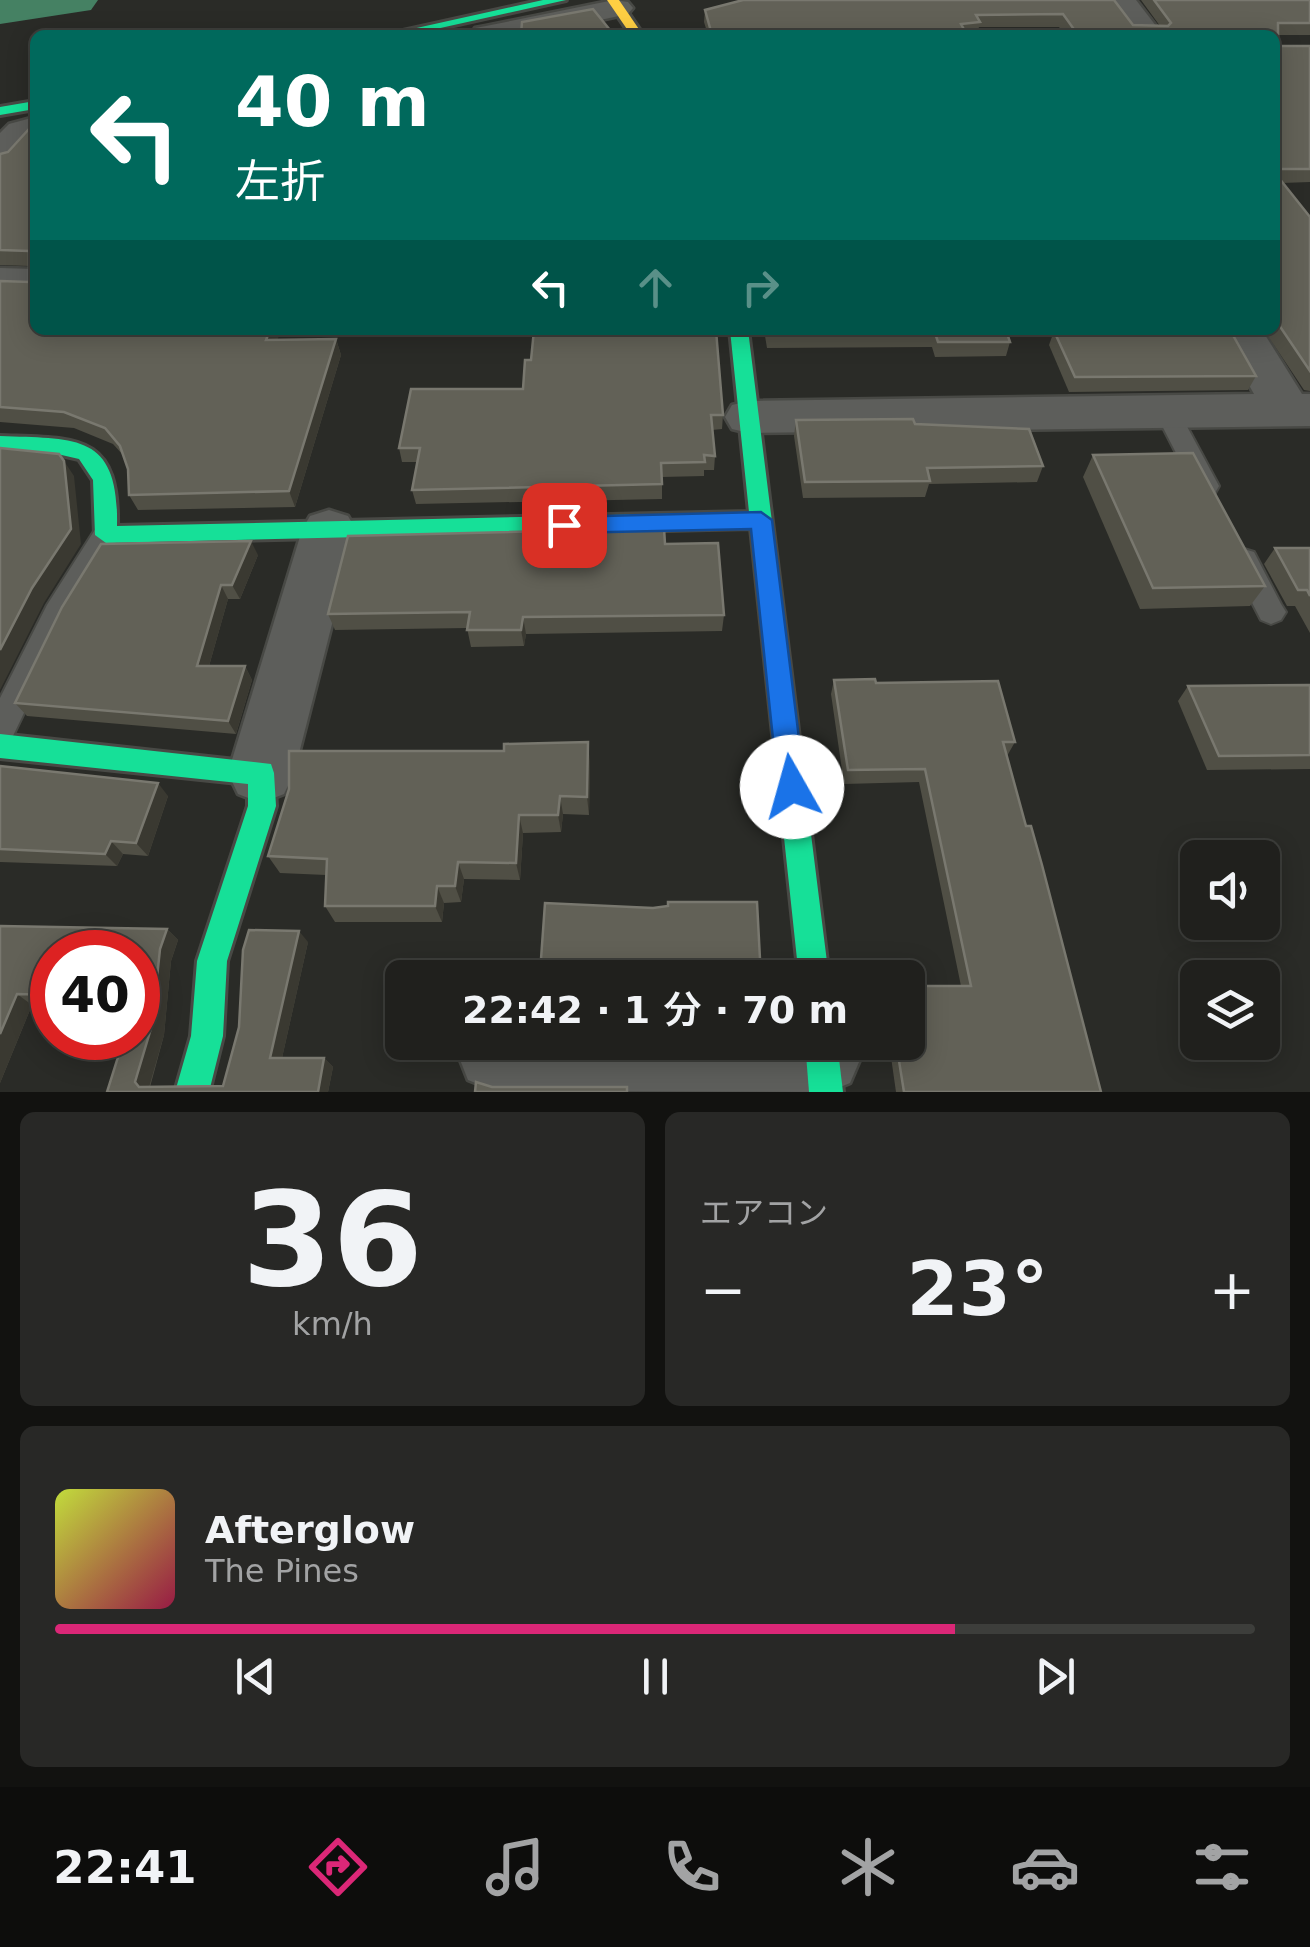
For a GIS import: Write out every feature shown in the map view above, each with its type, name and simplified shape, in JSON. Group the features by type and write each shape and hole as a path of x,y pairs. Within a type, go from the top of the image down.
{"main road":[{"path":"415,30 560,0"},
{"path":"616,4 634,30"},
{"path":"0,111 30,106"},
{"path":"740,335 812,960"},
{"path":"0,444 84,451 102,463 110,498 106,535 761,520"},
{"path":"0,746 261,773 262,806 212,961 207,1036 192,1092"}],"street":[{"path":"1121,0 1144,30"},
{"path":"507,30 616,4"},
{"path":"0,156 21,131 30,129"},
{"path":"0,280 30,282"},
{"path":"1243,335 1296,411"},
{"path":"748,417 1296,411"},
{"path":"261,773 329,530"},
{"path":"734,1060 823,1063"}],"lane":[{"path":"1167,412 1271,612"},
{"path":"0,730 58,613 106,535"}],"building":[{"path":"743,0 1114,0 1133,25 1168,26 1171,23 1154,0 1310,0 1310,23 1278,23 1278,30 1074,30 1063,14 976,15 980,22 961,24 964,30 711,30 705,10"},
{"path":"593,9 610,30 521,30 522,22"},
{"path":"1280,46 1310,46 1310,169 1280,169"},
{"path":"30,129 30,335 268,335 266,340 336,339 289,491 129,495 128,469 120,446 105,428 64,412 0,407 0,281 29,282 29,251 0,250 0,154 8,152"},
{"path":"1280,179 1310,217 1310,371 1280,326"},
{"path":"534,335 716,335 723,415 711,415 715,456 704,455 705,462 661,463 662,484 412,490 420,448 399,448 411,389 523,389 525,360 531,360"},
{"path":"936,335 1008,335 1010,342 938,342"},
{"path":"1056,335 1233,335 1256,376 1075,377"},
{"path":"913,419 915,424 1029,429 1043,466 927,468 930,481 805,482 796,420"},
{"path":"0,448 59,454 64,461 71,529 32,588 0,650"},
{"path":"1193,453 1265,586 1153,588 1093,455"},
{"path":"664,528 665,544 718,543 724,615 523,617 521,630 467,630 470,612 328,614 348,536"},
{"path":"251,541 232,585 221,585 197,666 245,666 228,721 15,703 62,607 101,544"},
{"path":"1275,548 1310,548 1310,596 1307,590 1298,590"},
{"path":"834,680 998,681 1015,742 1003,742 1026,826 1031,826 1042,865 1101,1092 904,1092 899,1060 925,1060 925,986 971,986 925,769 848,770"},
{"path":"1310,685 1310,755 1219,756 1188,686"},
{"path":"588,742 587,797 560,796 558,815 519,815 516,863 458,862 455,886 437,886 435,906 325,906 327,859 268,856 289,789 289,751 504,751 504,744"},
{"path":"0,766 158,783 136,843 111,841 105,854 0,849"},
{"path":"668,902 757,902 760,960 541,960 545,903 668,906"},
{"path":"0,926 167,929 160,949 160,930 30,930 30,994 17,994 0,1034"},
{"path":"249,930 299,931 270,1058 324,1058 318,1092 107,1092 117,1060 142,1060 135,1082 139,1087 223,1086 239,1027 243,950"},
{"path":"476,1082 492,1087 627,1087 627,1092 475,1092"}],"waterway":[{"path":"0,10 75,0"}],"traffic: fast":[{"path":"415,30 560,0"},
{"path":"0,111 30,106"},
{"path":"740,335 812,960"},
{"path":"0,443 53,445 87,454 104,480 106,535 761,520"},
{"path":"0,746 261,773 262,806 212,961 207,1036 192,1092"},
{"path":"823,1060 826,1092"}],"traffic: slow":[{"path":"613,0 634,30"}],"route":[{"path":"564,525 761,520 792,787"}]}
